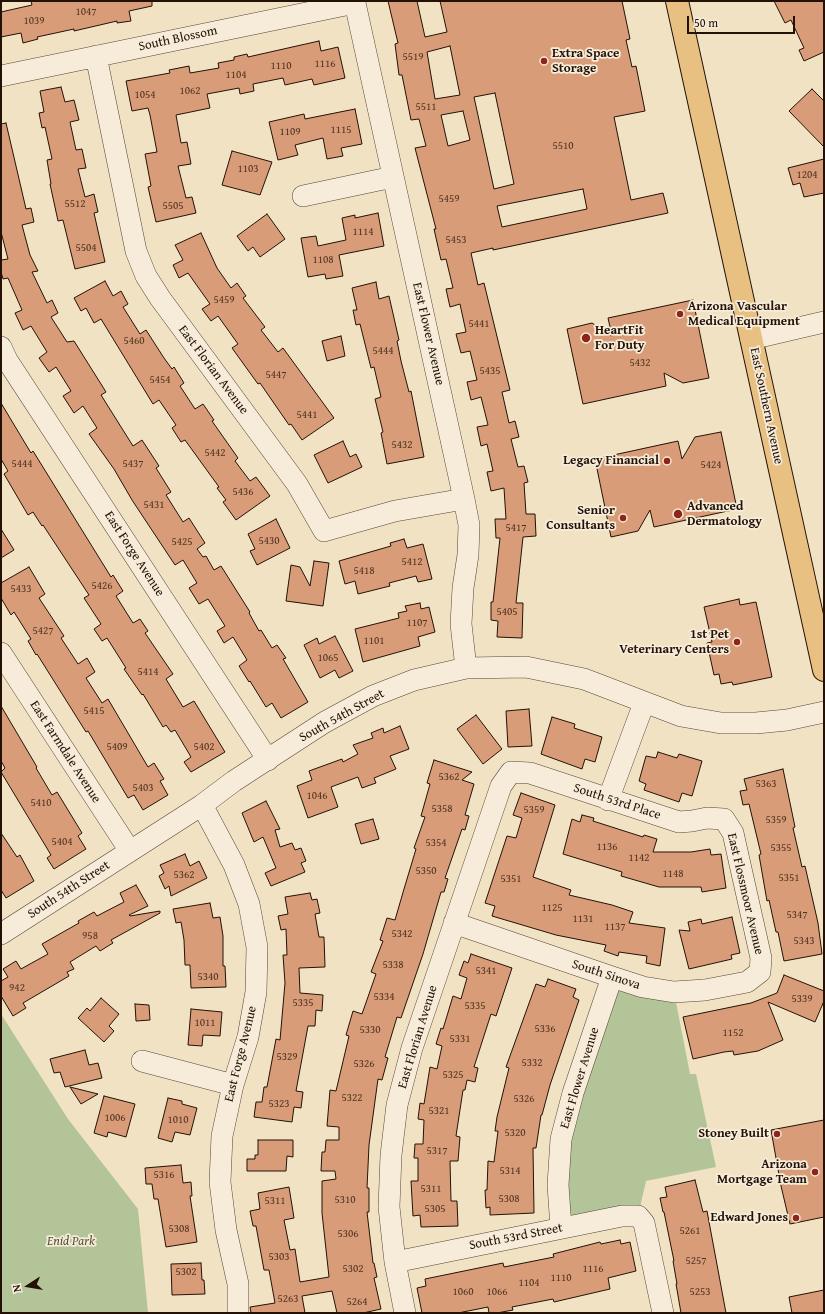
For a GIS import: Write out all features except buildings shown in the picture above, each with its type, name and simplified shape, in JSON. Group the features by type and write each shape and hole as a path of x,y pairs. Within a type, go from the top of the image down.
{"main road":[{"name":"East Southern Avenue","path":"677,1 824,670"}],"street":[{"name":"South Blossom","path":"1,76 355,3"},
{"name":"East Flower Avenue","path":"355,3 469,526 468,555 463,588 461,624 466,668"},
{"name":"East Florian Avenue","path":"96,56 136,252 146,276 160,298 297,484 324,531 395,511 464,499"},
{"path":"303,196 393,177"},
{"path":"751,339 824,322"},
{"name":"East Forge Avenue","path":"1,347 7,360 268,760"},
{"name":"East Farmdale Avenue","path":"1,653 130,851"},
{"name":"South 54th Street","path":"1,934 202,805 234,781 325,722 373,696 414,680 466,668 526,667 584,679 680,716 720,723 756,723 787,720 824,712"},
{"path":"608,800 644,703"},
{"name":"East Florian Avenue","path":"405,1313 395,1262 388,1207 391,1155 397,1105 412,1048 454,923 501,786 511,772"},
{"name":"South 53rd Place","path":"511,772 530,773 608,800 679,822 707,818 724,819"},
{"name":"East Forge Avenue","path":"202,805 234,865 249,904 257,947 256,992 248,1037 232,1085 222,1136 220,1182 226,1230 238,1284 238,1313"},
{"name":"East Flossmoor Avenue","path":"724,819 733,833 761,958 760,972"},
{"name":"South Sinova","path":"454,923 612,978 643,987 674,992 705,990 747,982 760,972"},
{"name":"East Flower Avenue","path":"561,1228 558,1185 561,1139 573,1093 612,978"},
{"path":"142,1061 232,1085"},
{"name":"South 53rd Street","path":"395,1262 622,1216 638,1216 644,1223 663,1313"}],"green space":[{"path":"612,977 674,992 690,1074 696,1074 716,1167 646,1181 638,1216 561,1228 558,1185"},
{"name":"Enid Park","path":"1,1014 68,1119 138,1209 148,1313 1,1313"}],"place":[{"name":"Extra Space Storage","path":"544,61"},
{"name":"Arizona Vascular Medical Equipment","path":"680,314"},
{"name":"HeartFit For Duty","path":"586,338"},
{"name":"Legacy Financial","path":"667,461"},
{"name":"Advanced Dermatology","path":"678,514"},
{"name":"Senior Consultants","path":"623,518"},
{"name":"1st Pet Veterinary Centers","path":"737,642"},
{"name":"Stoney Built","path":"777,1134"},
{"name":"Arizona Mortgage Team","path":"815,1172"},
{"name":"Edward Jones","path":"796,1218"}]}
